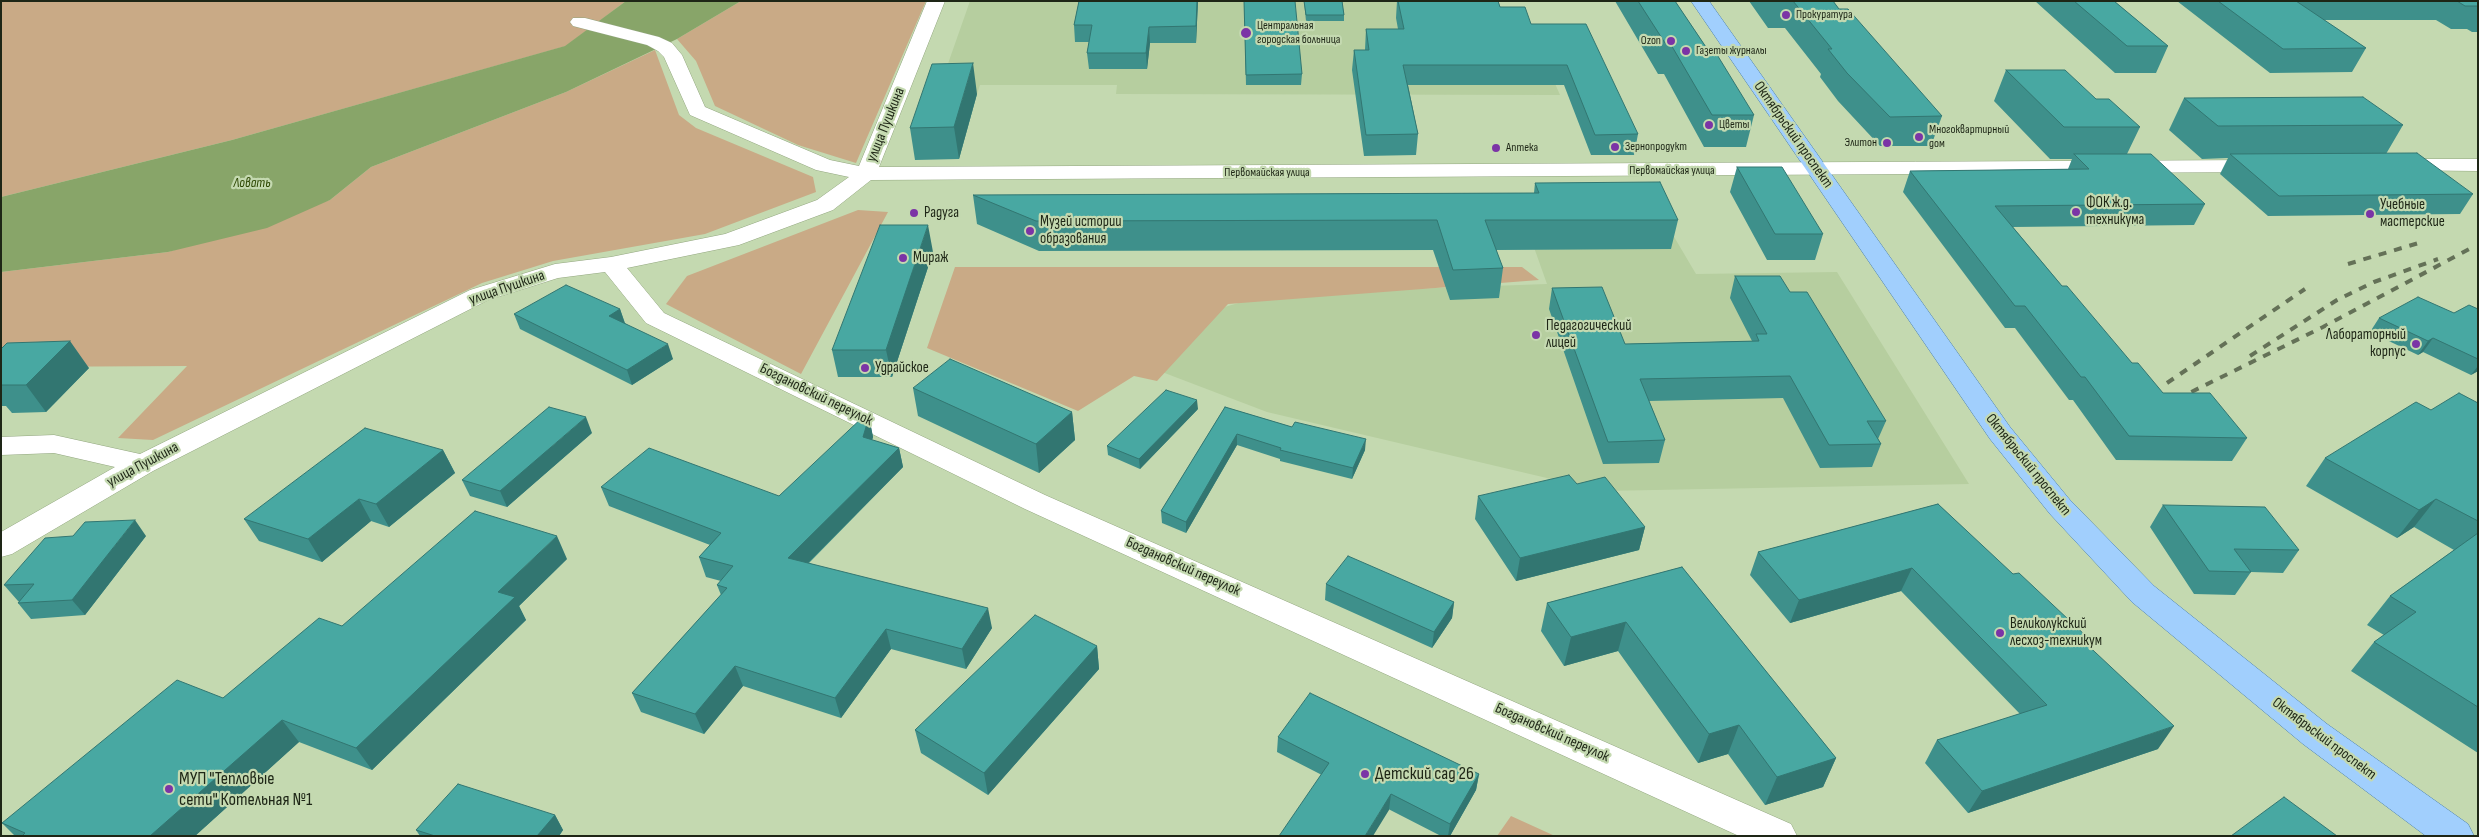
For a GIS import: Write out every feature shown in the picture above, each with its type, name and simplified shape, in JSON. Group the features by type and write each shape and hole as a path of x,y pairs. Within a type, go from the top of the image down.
{"main road":[{"name":"Октябрьский проспект","path":"1700,1 2000,433 2060,507 2143,594 2315,734 2455,836"}],"street":[{"name":"улица Пушкина","path":"1,546 143,464 479,295 555,271 610,264 731,240 825,205 866,174 936,1"},
{"name":"Первомайская улица","path":"579,22 653,40 665,47 673,55 697,110 824,165 866,174 2279,166"},
{"path":"2375,166 2478,166"},
{"name":"Богдановский переулок","path":"610,264 655,318 1035,502 1778,836"},
{"path":"1,446 54,444 143,464"}],"shaded area":[{"path":"1,1 626,1 566,46 232,140 1,197"},
{"path":"741,1 926,1 856,163 798,145 715,106 696,61 677,39"},
{"name":"Центральная городская больница","path":"970,1 1439,1 1524,13 1560,95 1116,94 1117,85 980,85 977,94 937,95"},
{"path":"655,50 679,115 696,128 813,177 816,192 705,234 553,261 482,283 153,440 118,438 187,366 1,367 1,272 168,252 330,200 371,167 566,92"},
{"name":"Педагогический лицей","path":"1647,191 1696,274 1837,272 1969,484 1602,491 1267,412 1162,372 1221,308 1270,294 1547,284 1515,194"},
{"path":"858,210 888,212 801,374 666,304 687,276"},
{"path":"955,267 1522,267 1539,280 1228,304 1157,381 1134,376 1078,411 927,348"},
{"path":"1511,816 1555,836 1497,836"}],"water":[{"name":"Ловать","path":"626,1 741,1 677,39 566,92 371,167 330,200 267,228 168,252 1,272 1,197 232,140 565,46"}],"building":[{"path":"1079,1 1197,1 1196,26 1149,27 1146,53 1087,53 1092,25 1074,25"},
{"path":"1244,1 1295,1 1302,74 1246,75"},
{"path":"1304,1 1342,1 1344,15 1306,15"},
{"path":"1398,1 1498,1 1500,7 1525,7 1531,24 1586,24 1638,134 1595,135 1567,65 1403,65 1418,134 1366,135 1354,50 1369,50 1366,29 1404,29"},
{"path":"1638,1 1675,1 1710,53 1716,53 1754,115 1712,115 1670,43 1665,43"},
{"path":"1793,1 1833,1 1839,9 1848,9 1942,116 1890,117 1847,73 1828,49 1832,49"},
{"path":"2074,1 2114,1 2168,46 2127,46"},
{"path":"2218,1 2296,1 2366,48 2283,49"},
{"path":"2457,1 2478,1 2478,6 2465,6"},
{"path":"973,63 954,127 910,128 932,64"},
{"path":"2006,70 2065,70 2096,99 2109,99 2140,127 2064,127"},
{"path":"2363,97 2403,125 2218,126 2184,98"},
{"path":"2417,153 2473,194 2279,196 2230,154"},
{"path":"2074,154 2151,154 2205,204 1995,206 2062,286 2067,286 2132,363 2138,363 2163,393 2210,393 2247,438 2129,436 2085,377 2081,377 2025,306 2015,306 1910,171 2089,169"},
{"path":"1737,167 1782,167 1823,234 1775,234"},
{"path":"1660,182 1678,220 1485,220 1503,268 1453,270 1437,220 1036,221 973,195 1539,193 1535,183"},
{"path":"880,225 928,225 886,350 832,350"},
{"path":"1735,276 1780,276 1790,292 1807,292 1886,421 1867,421 1881,444 1829,445 1790,376 1640,379 1665,440 1608,442 1552,288 1602,287 1625,344 1759,341 1756,334 1767,334"},
{"path":"566,285 620,309 609,316 668,344 627,370 514,314"},
{"path":"2418,297 2454,313 2469,305 2478,309 2478,359 2433,338 2428,341 2379,318"},
{"path":"70,341 26,385 1,385 1,349 7,343"},
{"path":"950,359 1072,412 1036,444 913,388"},
{"path":"1166,390 1197,400 1139,459 1107,446"},
{"path":"2459,393 2478,403 2478,521 2436,499 2419,510 2325,458 2416,402 2431,410"},
{"path":"549,407 586,417 500,491 462,480"},
{"path":"1225,407 1292,427 1295,422 1366,439 1353,468 1280,450 1281,448 1237,434 1186,522 1161,511"},
{"path":"865,415 869,417 863,437 899,448 788,558 988,608 962,649 886,629 835,698 735,666 695,714 632,693 727,588 717,585 733,566 699,557 721,533 601,487 649,448 779,496"},
{"path":"365,428 443,450 376,504 359,499 308,539 244,519"},
{"path":"1569,475 1577,484 1605,477 1645,527 1520,558 1478,496"},
{"path":"1938,504 2013,574 2019,573 2086,636 2080,638 2174,726 1982,791 1937,740 2047,705 1912,568 1799,600 1758,552"},
{"path":"2163,505 2265,507 2299,550 2234,549 2251,572 2209,571"},
{"path":"475,511 557,536 498,592 515,597 356,748 282,720 150,836 22,836 25,833 2,823 177,680 223,698 319,618 342,626"},
{"path":"135,520 72,600 18,603 34,584 4,585 45,538 73,536 85,522"},
{"path":"2478,533 2478,707 2374,642 2416,612 2390,596"},
{"path":"1348,556 1454,602 1434,632 1326,584"},
{"path":"1682,567 1836,758 1777,777 1739,725 1709,734 1626,622 1571,637 1547,603"},
{"path":"1035,615 1097,646 984,773 915,730"},
{"path":"1310,693 1479,774 1450,824 1391,794 1365,836 1279,836 1329,763 1278,737"},
{"path":"458,784 555,815 537,836 435,836 416,830"},
{"path":"2284,797 2337,836 2231,836"}],"railway":[{"path":"2348,264 2422,242"},
{"path":"2177,399 2323,327 2475,246"},
{"path":"2250,356 2337,300 2374,282 2438,259"},
{"path":"2167,383 2305,289"}],"place":[{"name":"Прокуратура","path":"1786,15"},
{"name":"Центральная городская больница","path":"1246,33"},
{"name":"Ozon","path":"1671,41"},
{"name":"Газеты журналы","path":"1686,51"},
{"name":"Цветы","path":"1709,125"},
{"name":"Многоквартирный дом","path":"1919,137"},
{"name":"Элитон","path":"1887,143"},
{"name":"Зернопродукт","path":"1615,147"},
{"name":"Аптека","path":"1496,148"},
{"name":"ФОК ж.д. техникума","path":"2076,212"},
{"name":"Радуга","path":"914,213"},
{"name":"Учебные мастерские","path":"2370,214"},
{"name":"Музей истории образования","path":"1030,231"},
{"name":"Мираж","path":"903,258"},
{"name":"Педагогический лицей","path":"1536,335"},
{"name":"Лабораторный корпус","path":"2416,344"},
{"name":"Удрайское","path":"865,368"},
{"name":"Великолукский лесхоз-техникум","path":"2000,633"},
{"name":"Детский сад 26","path":"1365,774"},
{"name":"МУП \"Тепловые сети\" Котельная №1","path":"169,789"}]}
